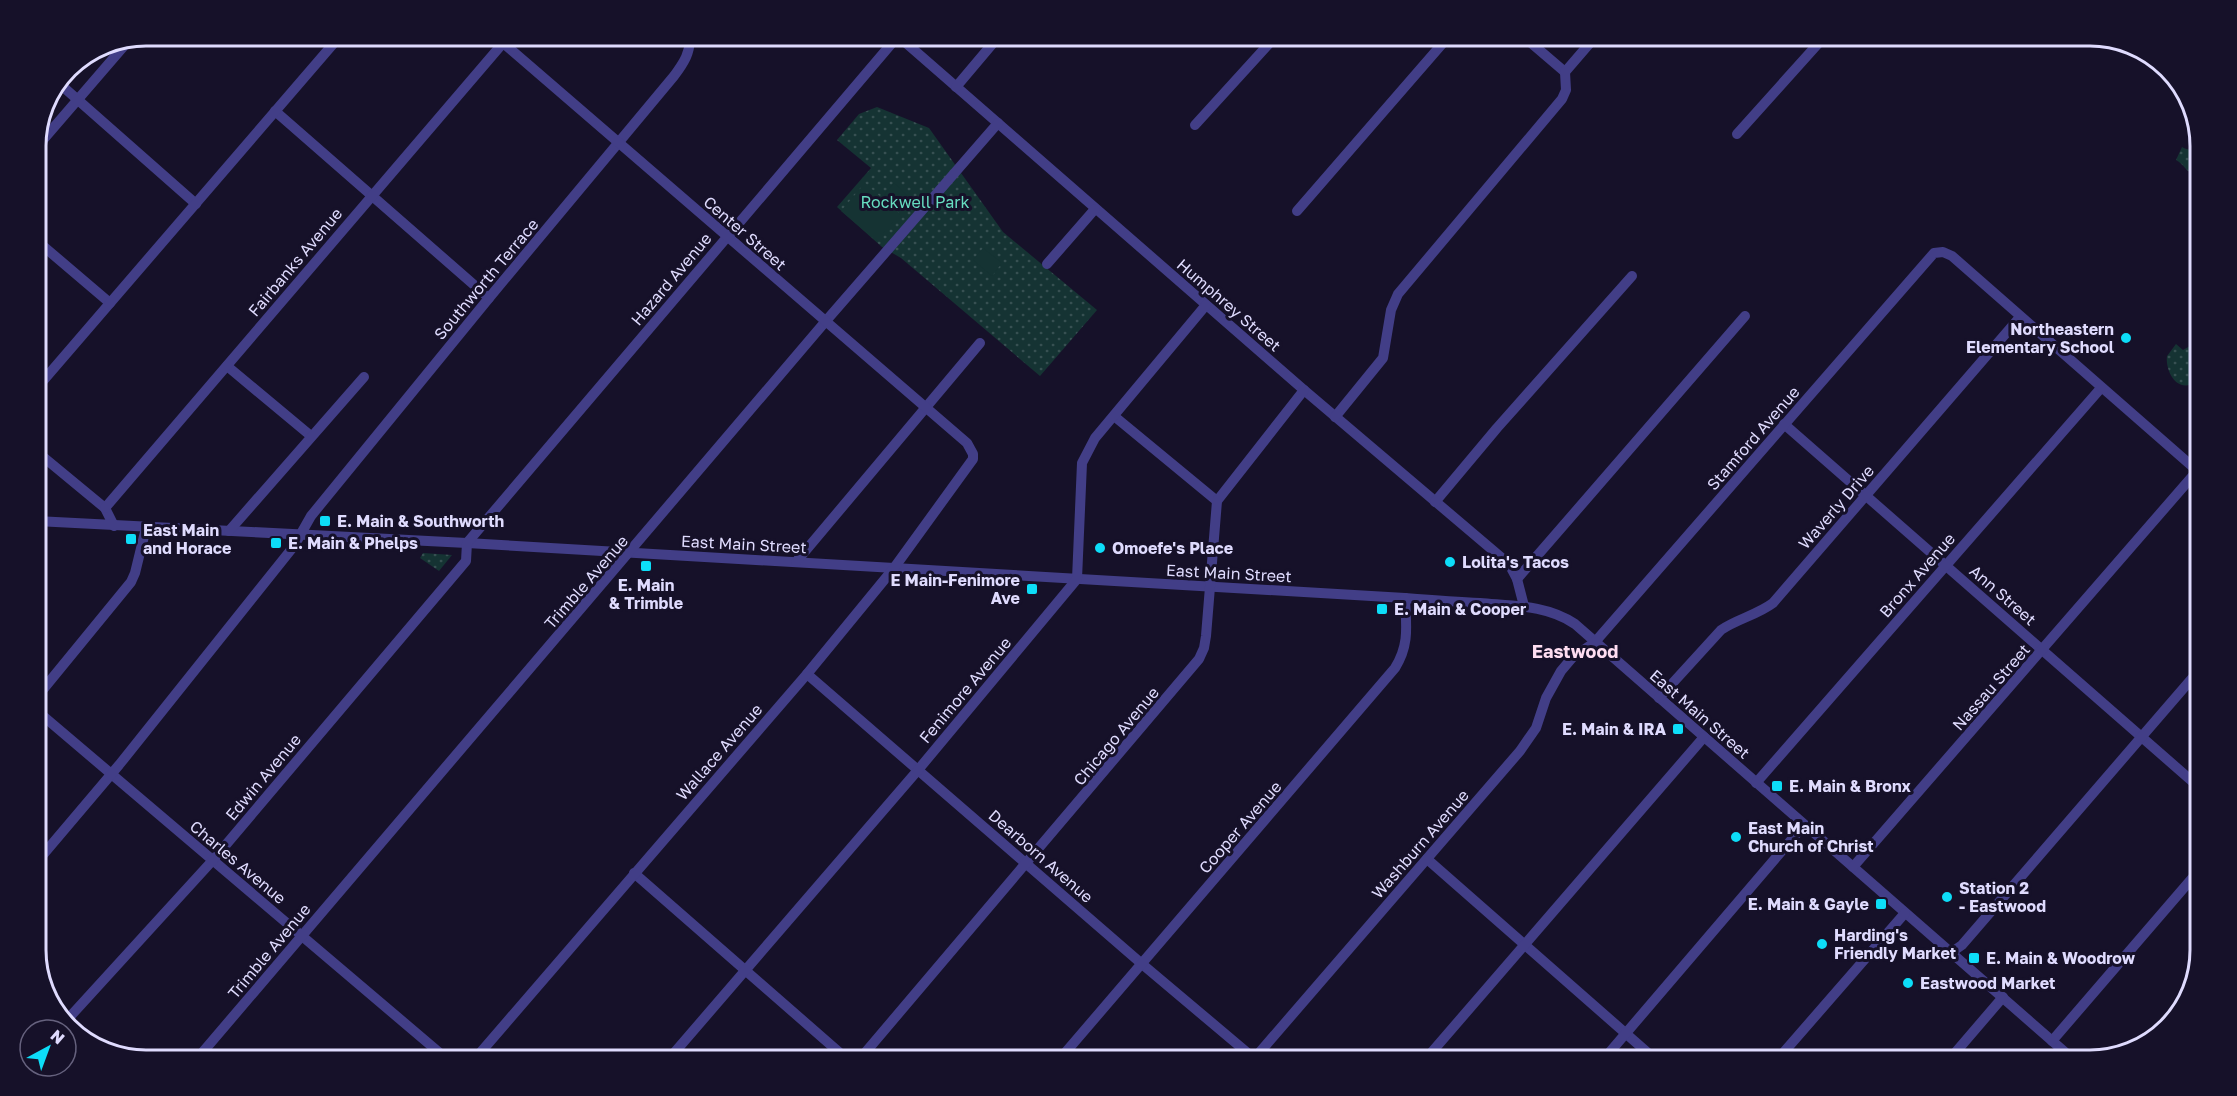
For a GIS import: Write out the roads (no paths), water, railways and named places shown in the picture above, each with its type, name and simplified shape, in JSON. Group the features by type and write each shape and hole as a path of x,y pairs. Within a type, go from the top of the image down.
{"street":[{"path":"47,376 331,46"},
{"name":"Fairbanks Avenue","path":"105,508 371,196 495,46"},
{"name":"Center Street","path":"511,46 618,144 967,443 973,454"},
{"name":"Southworth Terrace","path":"47,850 112,774 294,546 311,516 683,63 689,46"},
{"name":"Hazard Avenue","path":"467,543 889,46"},
{"name":"Humphrey Street","path":"909,46 1335,417 1509,564 1517,579 1524,606"},
{"path":"956,87 991,46"},
{"path":"1195,125 1267,46"},
{"path":"1297,211 1440,46"},
{"path":"1535,46 1565,72"},
{"path":"1335,417 1383,358 1391,310 1398,294 1562,99 1566,90 1565,72 1587,46"},
{"path":"1737,134 1816,46"},
{"path":"48,134 120,50"},
{"path":"65,88 196,204"},
{"path":"275,111 489,298"},
{"name":"Trimble Avenue","path":"205,1050 825,322 998,123"},
{"path":"1047,264 1095,209"},
{"path":"47,249 110,303"},
{"name":"Stamford Avenue","path":"1595,642 1934,253 1940,252 1952,256 2020,317"},
{"path":"1435,502 1497,428 1632,276"},
{"path":"1077,579 1084,455 1095,438 1206,305"},
{"path":"1517,579 1745,316"},
{"path":"2020,317 2190,465"},
{"name":"Waverly Drive","path":"1659,698 1720,630 1773,603 2020,317"},
{"path":"796,562 980,343"},
{"path":"226,366 311,436"},
{"path":"229,531 364,377"},
{"name":"Bronx Avenue","path":"1756,783 2101,388"},
{"path":"1114,416 1217,501 1304,390"},
{"name":"Ann Street","path":"1784,424 2190,779"},
{"name":"Wallace Avenue","path":"483,1050 807,674 894,568 971,463 973,454"},
{"path":"47,460 105,508 114,526"},
{"name":"Nassau Street","path":"1853,867 2190,483"},
{"name":"Chicago Avenue","path":"869,1050 1199,659 1204,648 1217,501"},
{"name":"East Main Street","path":"47,523 796,562 1404,598 1524,606 1544,610 1575,624 2062,1050"},
{"path":"47,685 131,582 146,528"},
{"name":"Edwin Avenue","path":"71,1015 213,860 466,561 467,543"},
{"name":"Fenimore Avenue","path":"677,1050 918,770 1077,579"},
{"name":"Cooper Avenue","path":"1068,1050 1395,668 1402,656 1407,639 1404,598"},
{"name":"Washburn Avenue","path":"1263,1050 1531,736 1551,687 1561,671 1572,658 1595,642"},
{"name":"Dearborn Avenue","path":"807,674 1242,1050"},
{"path":"1952,952 1962,945 2190,681"},
{"name":"Charles Avenue","path":"47,719 436,1050"},
{"path":"1434,1050 1704,737"},
{"path":"1612,1050 1804,825"},
{"path":"1427,859 1644,1050"},
{"path":"634,873 837,1050"},
{"path":"2052,1041 2190,881"},
{"path":"1786,1050 1905,913"},
{"path":"1957,1050 2003,997"}],"place":[{"name":"Northeastern Elementary School","path":"2126,338"},
{"name":"E. Main & Southworth","path":"325,521"},
{"name":"East Main and Horace","path":"131,539"},
{"name":"E. Main & Phelps","path":"276,543"},
{"name":"Omoefe's Place","path":"1100,548"},
{"name":"Lolita's Tacos","path":"1450,562"},
{"name":"E. Main & Trimble","path":"646,566"},
{"name":"E Main-Fenimore Ave","path":"1032,589"},
{"name":"E. Main & Cooper","path":"1382,609"},
{"name":"E. Main & IRA","path":"1678,729"},
{"name":"E. Main & Bronx","path":"1777,786"},
{"name":"East Main Church of Christ","path":"1736,837"},
{"name":"Station 2 - Eastwood","path":"1947,897"},
{"name":"E. Main & Gayle","path":"1881,904"},
{"name":"Harding's Friendly Market","path":"1822,944"},
{"name":"E. Main & Woodrow","path":"1974,958"},
{"name":"Eastwood Market","path":"1908,983"}],"district":[{"name":"Eastwood","path":"1575,652"}],"park label":[{"name":"Rockwell Park","path":"915,202"}]}
